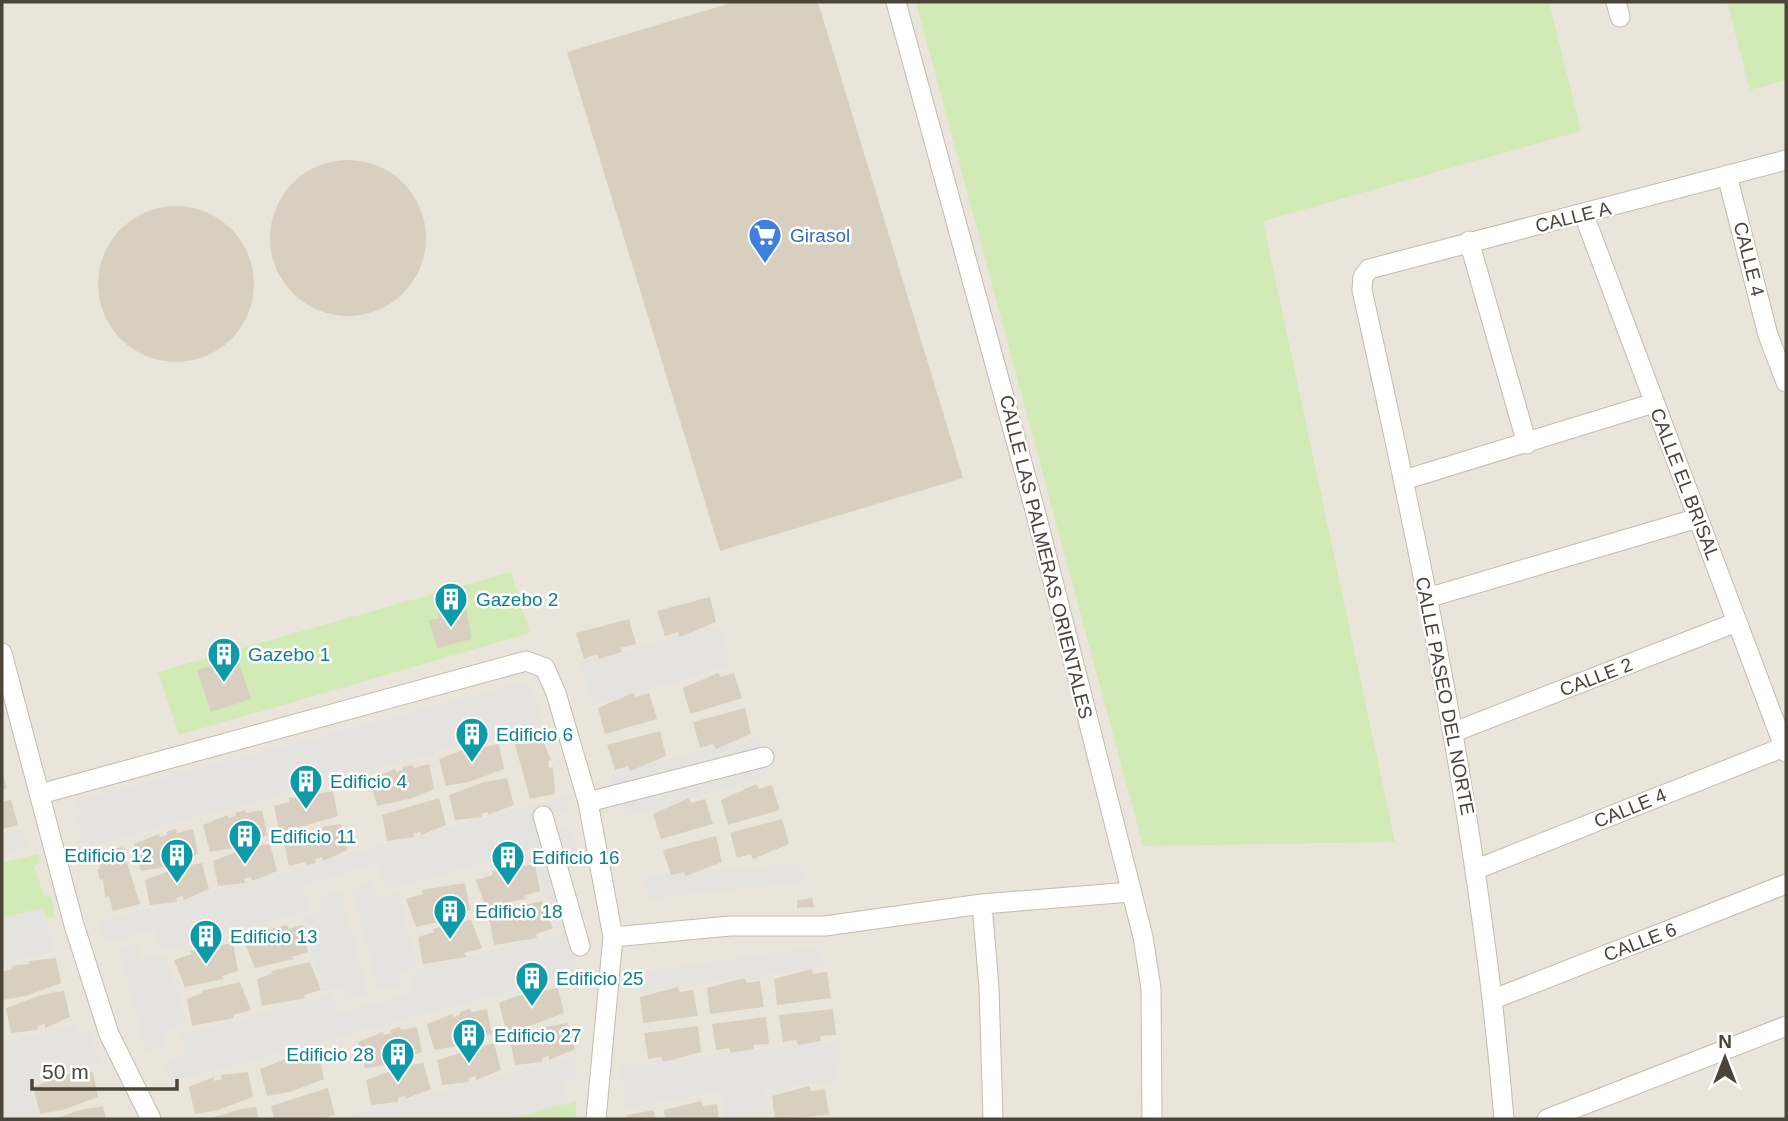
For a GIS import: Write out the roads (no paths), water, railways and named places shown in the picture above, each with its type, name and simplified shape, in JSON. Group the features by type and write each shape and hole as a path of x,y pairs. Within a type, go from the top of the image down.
{"street":[{"name":"CALLE LAS PALMERAS ORIENTALES","path":"896,2 1036,514 1143,937 1151,988 1152,1119"},
{"name":"CALLE A","path":"1363,277 1369,269 1469,241 1584,215 1786,160"},
{"name":"CALLE 4","path":"1727,175 1777,331 1786,382"},
{"name":"CALLE EL BRISAL","path":"1584,215 1785,750"},
{"path":"1469,241 1527,444"},
{"name":"CALLE PASEO DEL NORTE","path":"1363,277 1362,290 1404,480 1454,732 1494,999 1504,1119"},
{"path":"1404,480 1654,403"},
{"path":"1427,598 1698,518"},
{"name":"CALLE 2","path":"1454,732 1737,622"},
{"path":"2,653 71,914 109,1034 151,1119"},
{"path":"40,794 526,661 545,668 588,803 613,937 596,1119"},
{"name":"CALLE 4","path":"1476,869 1785,750"},
{"path":"588,803 764,757"},
{"path":"543,816 580,946"},
{"name":"CALLE 6","path":"1494,999 1786,884"},
{"path":"613,937 719,927 825,926 982,904 1131,892"},
{"path":"982,904 993,1119"},
{"path":"1547,1119 1786,1026"}],"place":[{"name":"Girasol","path":"765,265"},
{"name":"Gazebo 2","path":"451,629"},
{"name":"Gazebo 1","path":"224,684"},
{"name":"Edificio 6","path":"472,764"},
{"name":"Edificio 4","path":"306,811"},
{"name":"Edificio 11","path":"245,866"},
{"name":"Edificio 12","path":"177,885"},
{"name":"Edificio 16","path":"508,887"},
{"name":"Edificio 18","path":"450,941"},
{"name":"Edificio 13","path":"206,966"},
{"name":"Edificio 25","path":"532,1008"},
{"name":"Edificio 27","path":"469,1065"},
{"name":"Edificio 28","path":"398,1084"}]}
